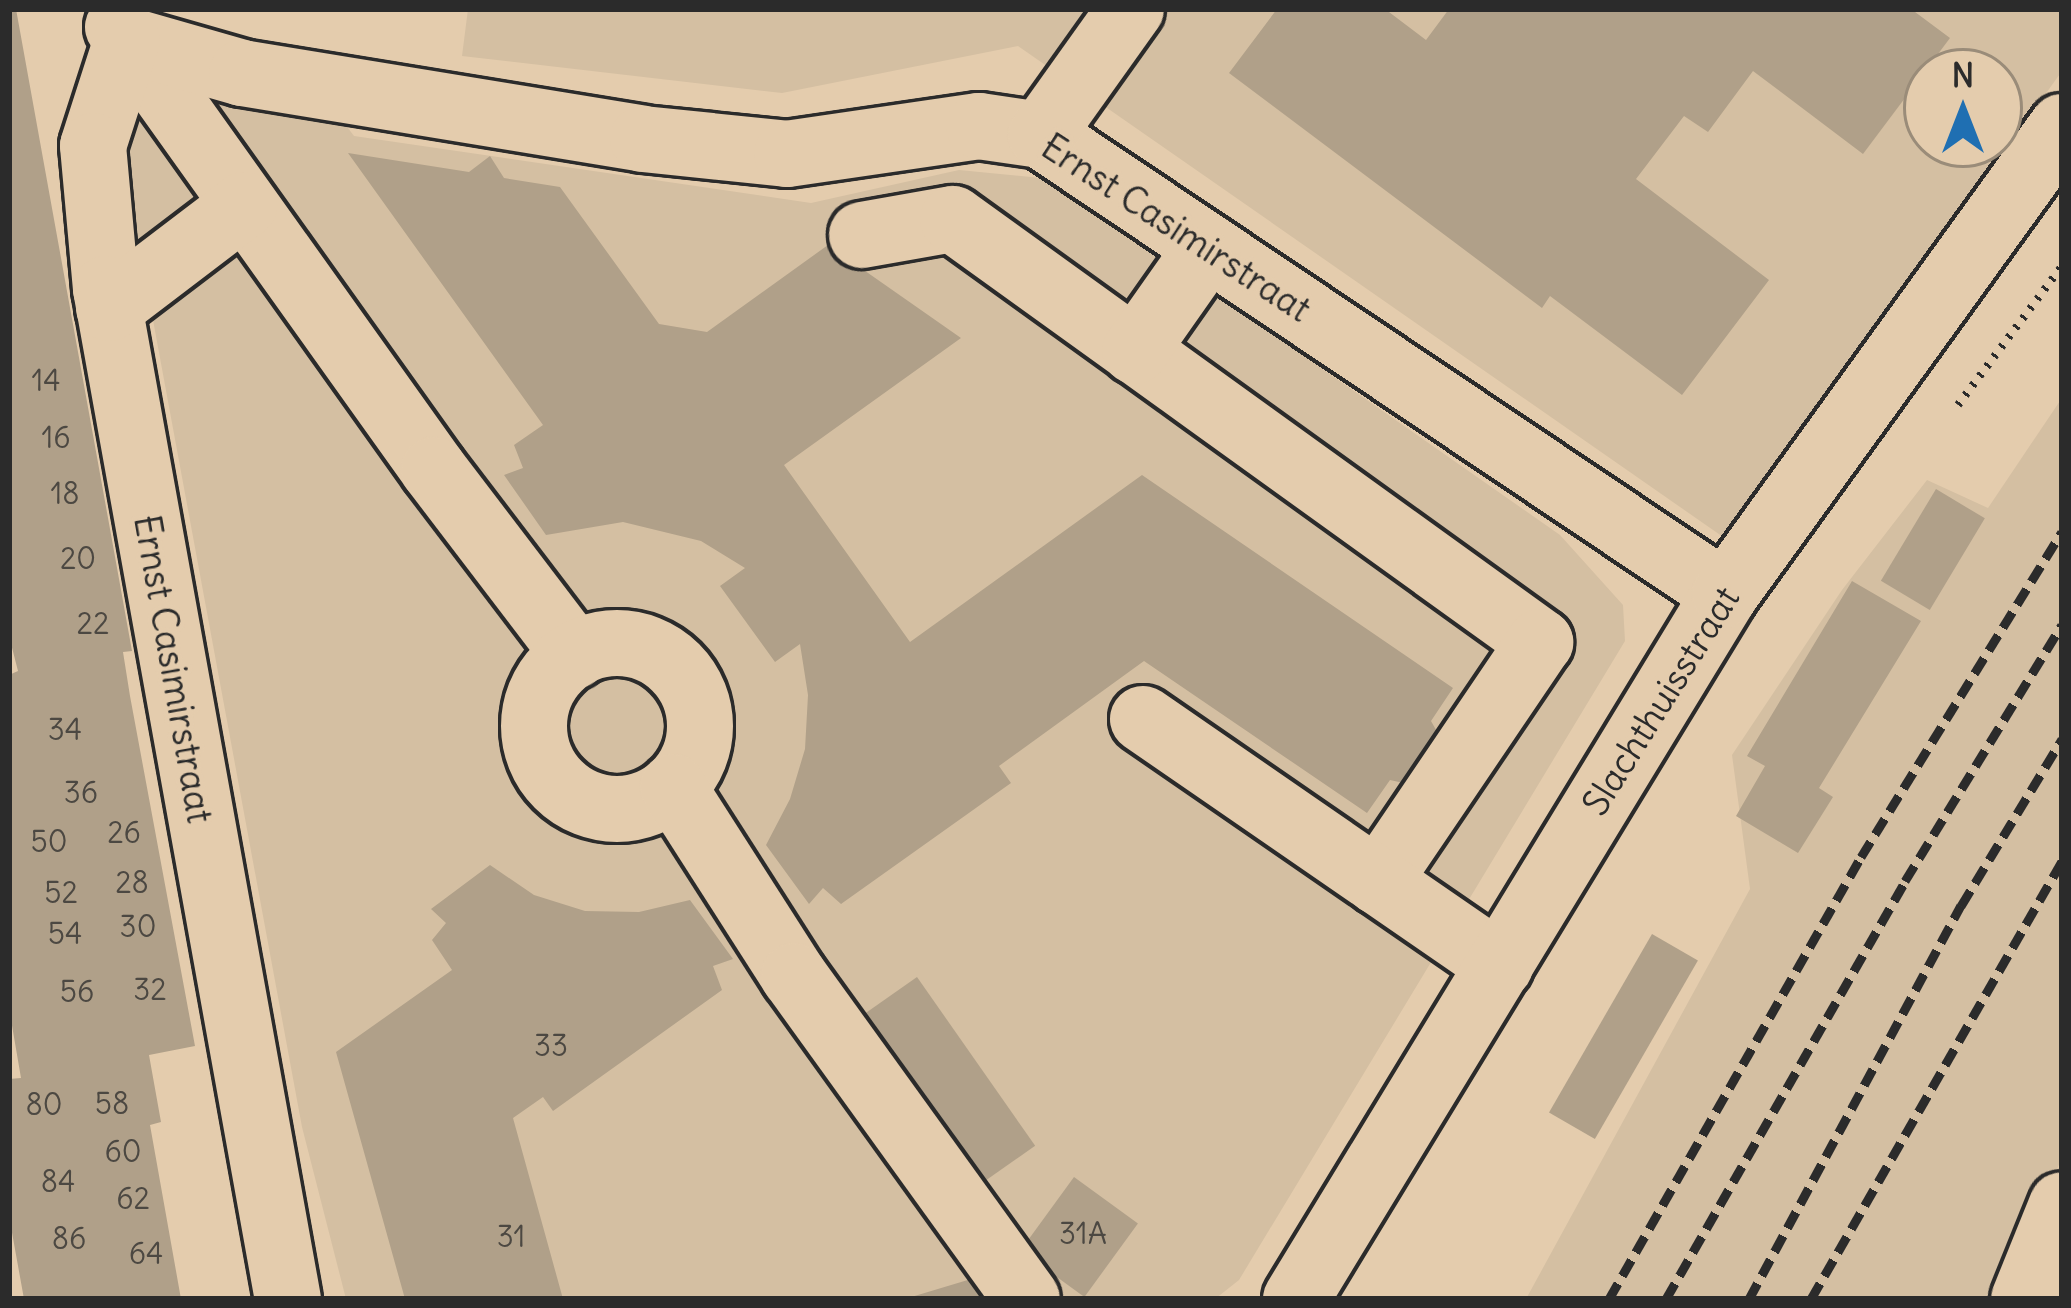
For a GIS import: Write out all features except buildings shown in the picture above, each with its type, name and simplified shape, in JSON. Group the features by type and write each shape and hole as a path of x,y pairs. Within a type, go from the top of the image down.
{"street":[{"path":"1041,135 1132,9"},
{"path":"116,24 434,470 575,655"},
{"name":"Ernst Casimirstraat","path":"288,1299 109,308 93,146 116,24 242,73 644,139 787,154 980,126 1041,135 1725,593"},
{"name":"Slachthuisstraat","path":"1296,1299 1725,593 2062,127"},
{"path":"109,308 244,205"},
{"path":"862,235 953,219 1540,642 1378,881"},
{"path":"1135,351 1208,247"},
{"path":"629,643 656,652 693,690 700,717 698,745 688,770 673,787 645,805 618,810 591,805 548,773 536,747 537,708 554,671 575,655 601,644 629,643"},
{"path":"1143,719 1500,964"},
{"path":"673,787 794,976 1027,1299"},
{"path":"2024,1299 2062,1205"}],"shaded area":[{"path":"468,9 2062,9 2062,71 2023,125 2023,48 1903,48 1903,168 1992,168 1726,539 1018,46 782,93 462,56"},
{"path":"201,85 335,111 354,136 811,203 959,170 1051,179 1560,535 1623,605 1625,641 1239,1280 1215,1299 346,1299 302,1127 124,163 138,118"},
{"path":"2062,398 2062,1157 2004,1299 1526,1299 1750,889 1732,755 1842,590 1927,480 1988,508"}],"railway":[{"path":"1609,1299 1861,857 2062,532"},
{"path":"1666,1299 1905,881 2062,625"},
{"path":"1749,1299 1961,906 2062,739"},
{"path":"1811,1299 2062,861"}]}
